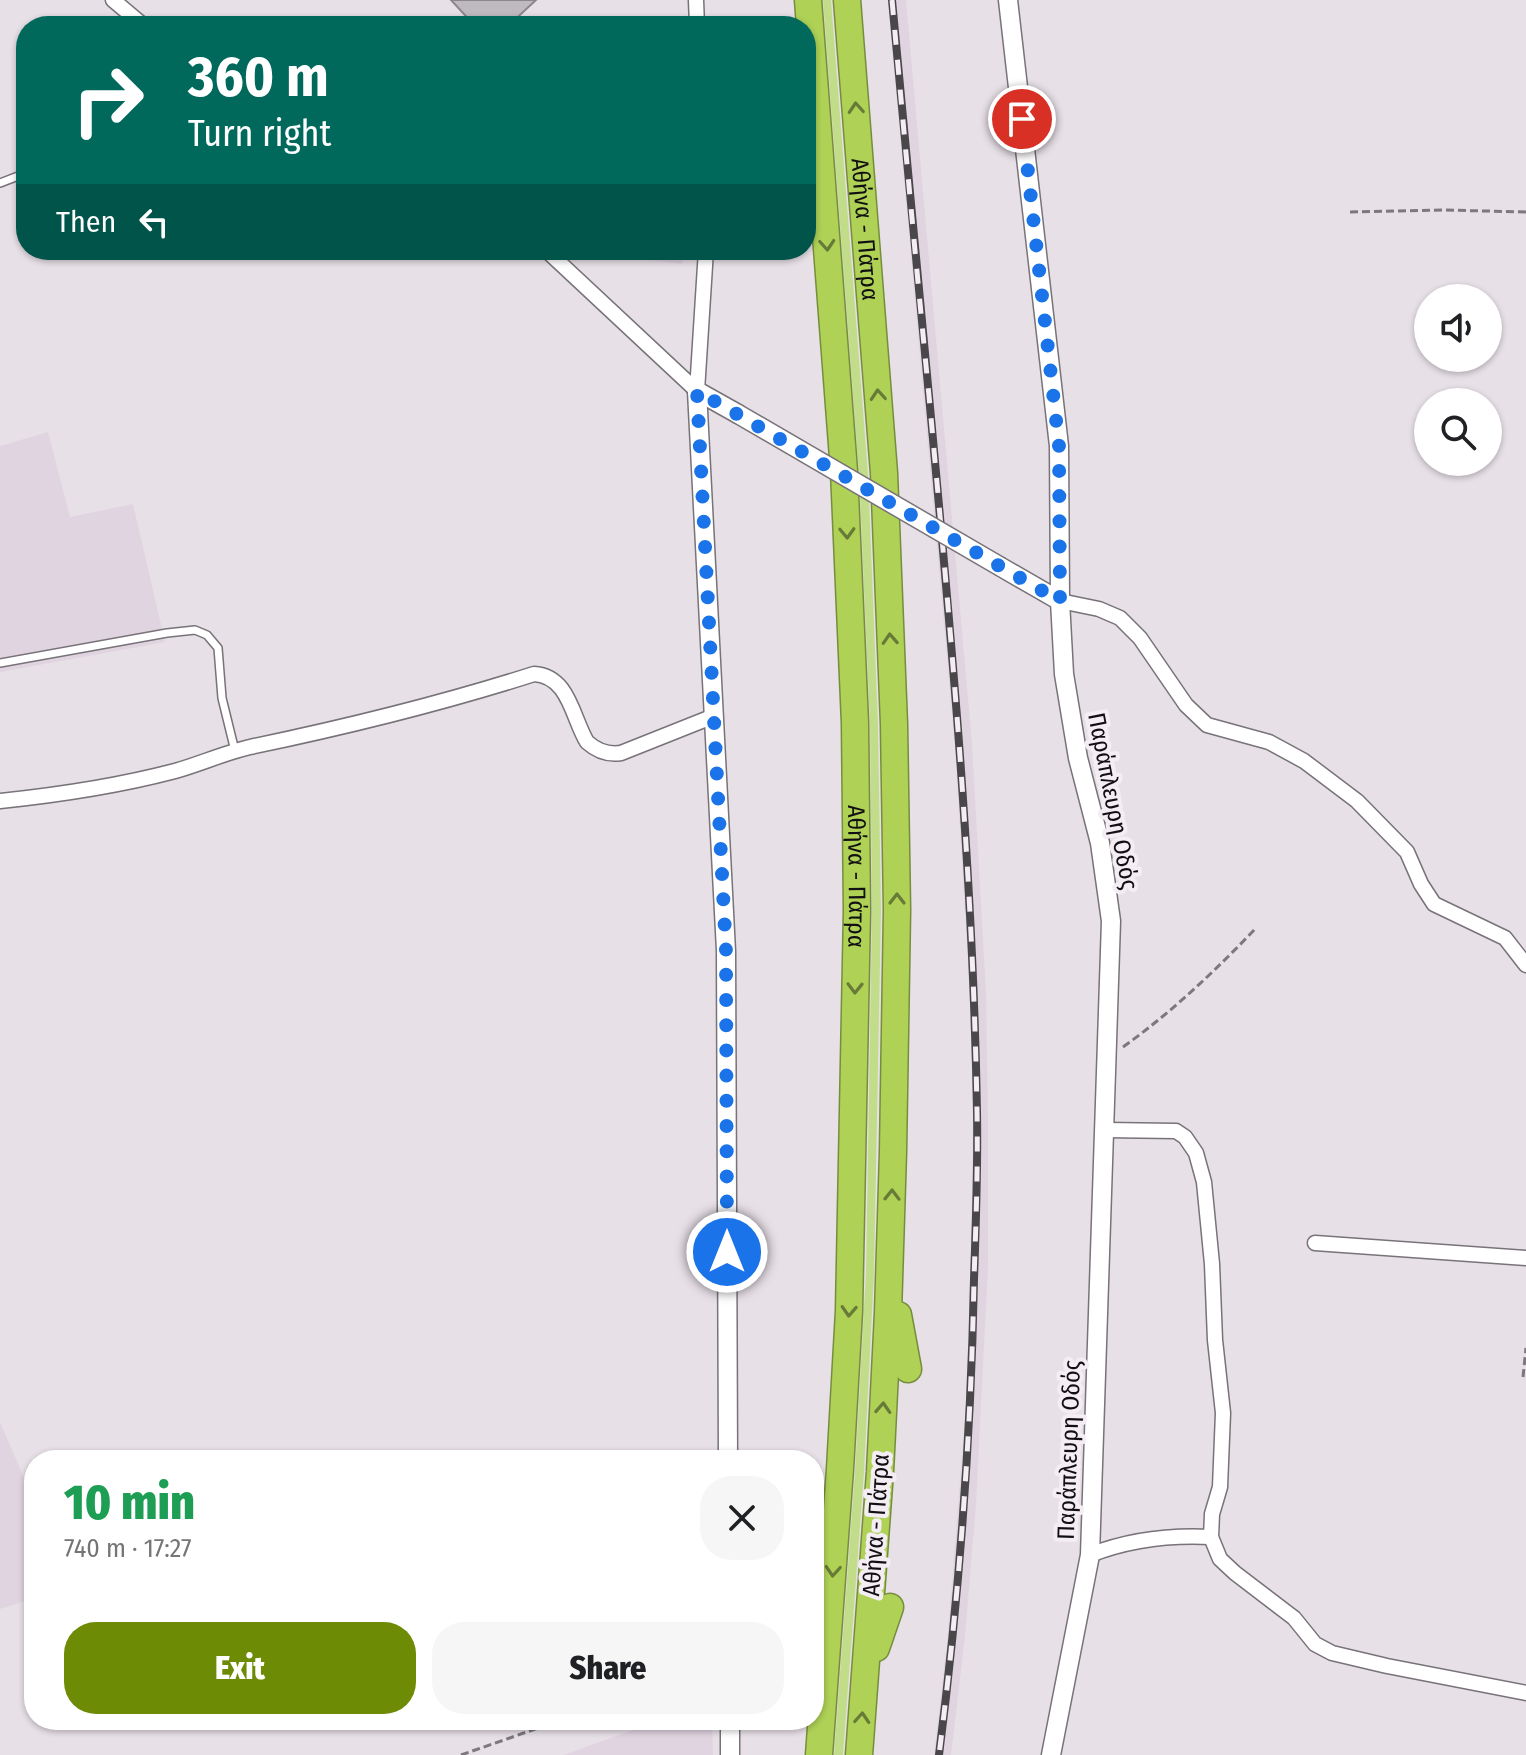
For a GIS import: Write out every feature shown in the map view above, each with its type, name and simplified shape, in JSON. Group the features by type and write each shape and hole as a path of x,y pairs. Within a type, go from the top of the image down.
{"highway":[{"name":"Αθήνα - Πάτρα","path":"847,0 884,473 894,724 897,910 890,1273 879,1486 859,1755"},
{"name":"Αθήνα - Πάτρα","path":"816,105 844,471 857,803 851,1271 824,1687"},
{"path":"890,1273 908,1369"},
{"path":"864,1681 890,1607"},
{"name":"Αθήνα - Πάτρα","path":"819,1755 821,1730"}],"street":[{"path":"113,0 132,16"},
{"name":"Παράπλευρη Οδός","path":"1008,0 1059,446 1064,674 1078,758 1100,843 1111,921 1090,1555 1051,1755"},
{"path":"557,260 697,391 1060,601 1099,609 1120,618 1140,638 1186,705 1207,725 1269,742 1304,761 1357,801 1407,852 1434,904 1505,938 1526,965"},
{"path":"705,260 697,391 726,951 728,1450"},
{"path":"0,801 142,779 235,751 383,718 534,674 542,674 556,681 587,742 608,753 621,753 714,716"},
{"path":"1105,1130 1176,1131 1185,1137 1196,1153 1204,1182 1223,1413 1220,1487 1212,1514 1211,1537 1220,1559 1294,1618 1315,1644 1332,1653 1526,1693"},
{"path":"1315,1243 1526,1258"},
{"path":"1090,1555 1111,1546 1133,1542 1211,1537"},
{"path":"730,1730 730,1755"}],"lane":[{"path":"0,663 195,630 207,635 218,648 222,698 235,751"}],"path":[{"path":"1350,212 1526,212"},
{"path":"1107,1058 1162,1017 1256,928"},
{"path":"1523,1377 1526,1348"},
{"path":"461,1755 532,1730"}],"shaded area":[{"path":"888,0 906,0 972,744 986,993 988,1267 976,1505 951,1755 934,1755 948,1634 966,1406 973,1118 970,993 955,746"},
{"path":"650,260 683,260 682,264"},
{"path":"48,432 70,517 133,504 165,642 0,672 0,446"},
{"path":"0,1422 24,1478 24,1601 0,1609"},
{"path":"633,1730 712,1730 713,1755 564,1755"}],"green space":[{"path":"823,0 831,0 868,474 878,724 881,911 874,1272 864,1472 843,1755 834,1755 866,1272 872,910 870,724 859,474"}],"building":[{"path":"451,0 536,0 519,16 466,16"}],"railway":[{"path":"892,0 953,664 975,1021 977,1174 970,1398 958,1577 939,1755"}],"route":[{"path":"727,1252 726,951 697,391 1060,601 1059,446 1022,119"}]}
